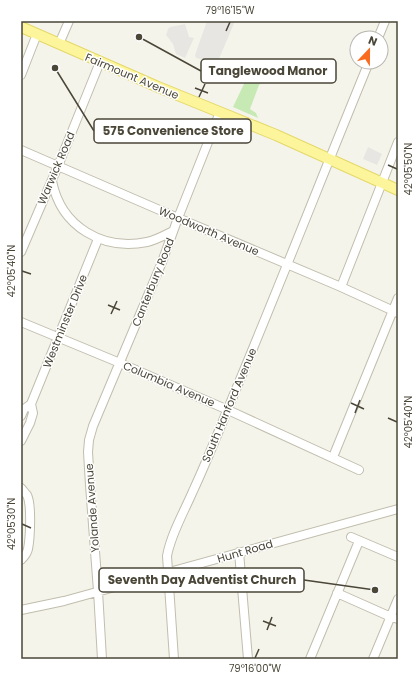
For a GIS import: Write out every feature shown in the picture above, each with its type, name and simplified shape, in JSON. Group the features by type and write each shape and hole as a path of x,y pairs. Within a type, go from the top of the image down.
{"main road":[{"name":"Fairmount Avenue","path":"21,27 398,190"}],"street":[{"path":"59,44 69,21"},
{"path":"21,75 37,34"},
{"name":"Warwick Road","path":"21,252 100,62"},
{"name":"South Hanford Avenue","path":"174,659 167,556 169,545 228,410 366,70"},
{"name":"Canterbury Road","path":"120,363 162,262 220,112"},
{"path":"341,287 398,142"},
{"name":"Woodworth Avenue","path":"21,150 395,311"},
{"path":"52,180 56,198 70,218 82,230 98,239 128,244 148,242 173,231"},
{"name":"Westminster Drive","path":"21,416 24,409 31,404 98,239"},
{"path":"333,457 395,311 398,298"},
{"name":"Columbia Avenue","path":"21,322 228,410 359,470"},
{"name":"Yolande Avenue","path":"102,659 88,452 89,440 94,426 120,363"},
{"name":"Westminster Drive","path":"21,441 33,413 31,404"},
{"path":"21,488 27,496 30,505 28,550 21,560"},
{"name":"Hunt Road","path":"21,610 57,602 398,509"},
{"path":"310,659 337,593 355,539 398,557"},
{"path":"239,552 248,659"},
{"path":"337,593 394,618"},
{"path":"373,659 394,618 398,599"}],"green space":[{"path":"253,65 262,65 274,73 273,75 267,76 259,85 250,109 256,113 258,118 233,107"}],"shaded area":[{"path":"207,21 235,21 216,66 217,61 196,58 195,55"},
{"path":"185,24 189,37 194,38 185,58 176,54 173,44 166,35 170,27"},
{"path":"368,147 382,154 377,165 363,159"}],"place":[{"name":"Tanglewood Manor","path":"139,37"},
{"name":"575 Convenience Store","path":"55,68"},
{"name":"Seventh Day Adventist Church","path":"375,590"}]}
